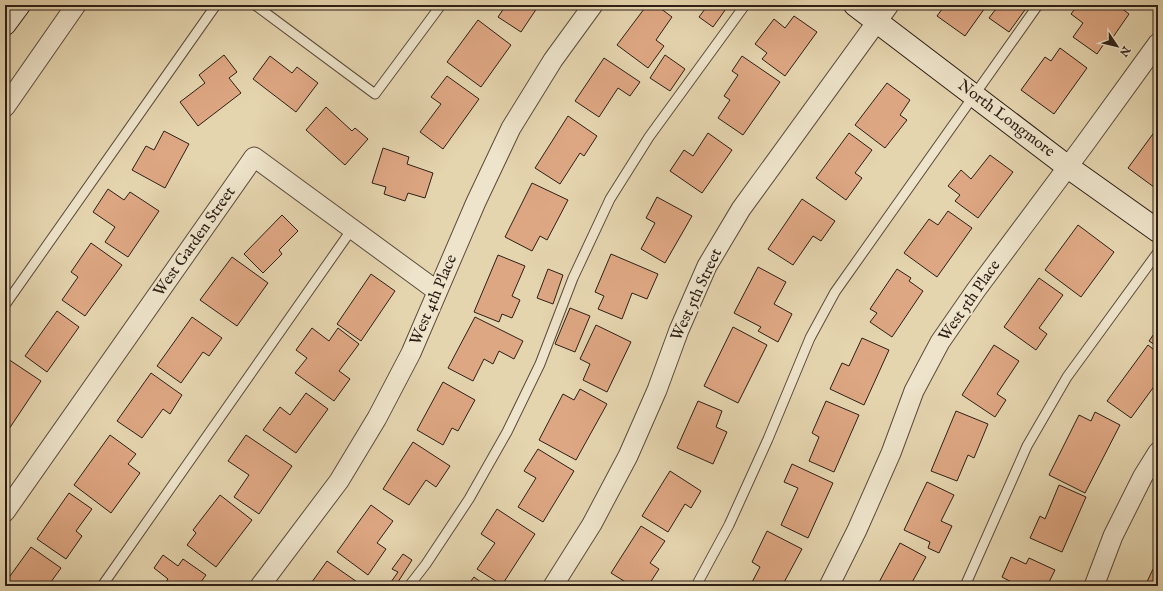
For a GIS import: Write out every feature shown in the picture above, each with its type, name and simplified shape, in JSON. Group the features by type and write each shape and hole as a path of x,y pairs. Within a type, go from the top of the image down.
{"street":[{"path":"5,107 76,5"},
{"name":"West 4th Place","path":"260,586 338,481 377,418 411,353 476,202 511,128 553,60 593,5"},
{"name":"North Longmore","path":"855,5 883,13 974,95 1068,167 1158,231"},
{"name":"West 5th Street","path":"553,586 592,524 628,456 657,390 679,330 706,266 741,209 883,13"},
{"name":"West 5th Place","path":"829,586 857,530 891,453 914,391 940,342 976,290 1158,43"},
{"name":"West Garden Street","path":"5,512 254,157 437,291"},
{"path":"1094,586 1113,536 1143,476 1158,452"}],"lane":[{"path":"5,305 216,5"},
{"path":"254,5 375,94 441,5"},
{"path":"409,586 426,564 469,499 508,432 540,364 573,278 610,199 649,137 745,5"},
{"path":"696,586 729,525 768,439 810,338 835,292 1038,5"},
{"path":"102,586 352,229"},
{"path":"964,586 1027,446 1068,377 1158,252"}],"building":[{"path":"506,5 539,5 521,32 498,17"},
{"path":"647,5 656,5 672,17 656,40 664,46 648,68 617,45"},
{"path":"708,5 728,6 713,27 699,17"},
{"path":"945,5 987,5 965,36 937,16"},
{"path":"999,5 1025,5 1027,7 1009,32 989,18"},
{"path":"1078,5 1117,5 1129,14 1111,40 1108,38 1097,54 1073,37 1083,23 1071,14"},
{"path":"794,16 817,32 785,76 762,59 767,53 755,44 774,19 785,28"},
{"path":"478,20 511,45 481,87 447,62"},
{"path":"1060,48 1087,68 1054,114 1021,90 1045,57 1051,61"},
{"path":"224,55 237,72 229,78 241,93 198,126 180,102 205,83 199,75"},
{"path":"665,55 685,69 670,91 650,78"},
{"path":"270,56 292,73 297,67 318,83 296,112 253,79"},
{"path":"742,56 780,82 743,135 718,118 730,100 724,96 738,75 732,71"},
{"path":"604,58 640,82 630,96 618,88 599,117 575,101"},
{"path":"447,76 479,99 443,149 420,132 441,104 431,97"},
{"path":"887,83 910,100 900,115 907,120 885,148 855,125"},
{"path":"326,107 352,131 355,128 368,139 345,165 306,130"},
{"path":"568,116 597,136 584,156 580,153 560,184 535,168"},
{"path":"1158,127 1158,190 1128,168"},
{"path":"164,131 189,144 165,188 132,170 146,146 154,150"},
{"path":"708,133 732,150 702,193 670,171 684,150 693,156"},
{"path":"849,133 872,150 855,173 862,178 846,200 816,178"},
{"path":"383,148 409,157 407,164 433,173 425,198 408,193 405,201 384,194 386,187 372,183"},
{"path":"990,155 1013,172 978,218 955,201 960,195 948,186 961,170 971,179"},
{"path":"532,183 568,200 547,240 540,236 532,251 505,237"},
{"path":"108,189 124,200 130,192 159,211 128,257 105,242 115,227 93,212"},
{"path":"657,197 692,216 665,263 641,249 655,223 646,218"},
{"path":"802,199 835,221 821,241 813,236 793,265 768,249"},
{"path":"948,211 972,228 937,277 904,253 929,219 938,225"},
{"path":"282,215 298,231 279,250 282,254 263,273 244,254"},
{"path":"1078,225 1114,252 1081,297 1045,270"},
{"path":"91,243 122,265 85,316 62,300 78,277 71,272"},
{"path":"611,254 658,274 647,299 632,293 622,319 598,309 604,296 595,292"},
{"path":"498,255 525,266 512,296 520,300 512,318 502,314 499,322 474,312"},
{"path":"232,257 268,283 237,326 200,300"},
{"path":"758,267 786,282 774,304 792,314 778,342 758,331 761,327 734,313"},
{"path":"548,269 563,275 553,304 537,298"},
{"path":"897,269 911,278 909,281 923,291 892,337 870,322 877,313 870,309"},
{"path":"371,274 395,291 361,341 337,324"},
{"path":"1039,278 1063,295 1039,328 1047,334 1036,350 1004,327"},
{"path":"570,308 590,316 575,352 555,344"},
{"path":"57,311 79,327 47,372 25,356"},
{"path":"192,317 222,338 209,356 203,352 181,383 157,366"},
{"path":"475,317 523,341 514,359 499,351 493,364 484,359 473,381 448,368"},
{"path":"596,325 631,342 607,392 583,380 590,364 580,359"},
{"path":"733,327 767,345 738,403 704,386"},
{"path":"312,328 329,341 338,328 359,344 339,371 350,379 334,401 295,373 307,358 296,350"},
{"path":"1158,328 1158,347 1149,341"},
{"path":"862,338 889,350 864,405 830,389 842,363 849,366"},
{"path":"994,345 1019,361 997,394 1006,400 995,417 962,395"},
{"path":"1148,345 1158,353 1158,381 1131,418 1107,401"},
{"path":"8,359 41,381 7,432 5,430 5,363"},
{"path":"151,373 182,395 170,414 163,409 142,438 117,421"},
{"path":"443,382 475,400 458,431 452,428 443,445 417,430"},
{"path":"580,389 607,404 576,460 539,440 563,394 574,400"},
{"path":"306,393 328,409 296,453 263,430 280,407 290,415"},
{"path":"698,401 722,411 716,427 727,432 713,464 677,448"},
{"path":"826,401 859,415 834,472 809,461 819,437 812,433"},
{"path":"956,411 988,424 974,458 968,455 957,481 931,471"},
{"path":"1095,412 1120,425 1085,493 1049,475 1079,415 1091,421"},
{"path":"110,435 136,454 128,464 140,473 111,513 74,485"},
{"path":"246,435 292,466 259,514 234,497 249,475 228,461"},
{"path":"413,442 450,466 436,487 426,480 409,505 383,489"},
{"path":"538,449 574,471 543,522 518,507 536,478 524,471"},
{"path":"792,464 833,483 808,538 781,525 798,488 784,482"},
{"path":"670,471 701,491 691,508 685,504 668,532 642,516"},
{"path":"927,482 954,495 941,521 952,526 939,553 928,548 930,542 904,530"},
{"path":"1059,485 1086,497 1062,552 1030,538 1040,516 1045,519"},
{"path":"69,493 92,509 76,531 82,536 66,559 37,539"},
{"path":"220,495 252,520 216,567 187,545 196,533 193,530"},
{"path":"371,505 393,521 377,543 386,549 368,575 337,552"},
{"path":"497,509 535,534 502,585 477,569 495,543 481,534"},
{"path":"641,526 665,541 650,563 659,569 648,586 632,586 611,573"},
{"path":"767,531 802,549 782,586 750,586 760,567 752,562"},
{"path":"900,543 926,557 910,586 877,586"},
{"path":"31,547 61,568 48,586 41,583 38,586 5,586 5,583"},
{"path":"403,554 412,560 396,585 391,582 398,572 392,569"},
{"path":"163,555 178,566 183,559 206,575 198,586 163,586 168,579 154,568"},
{"path":"1011,557 1026,564 1029,558 1055,570 1047,586 1016,586 1017,585 1002,577"},
{"path":"327,561 360,584 359,586 309,586"},
{"path":"1153,569 1158,571 1158,586 1145,586"},
{"path":"474,577 486,586 467,586"}]}
